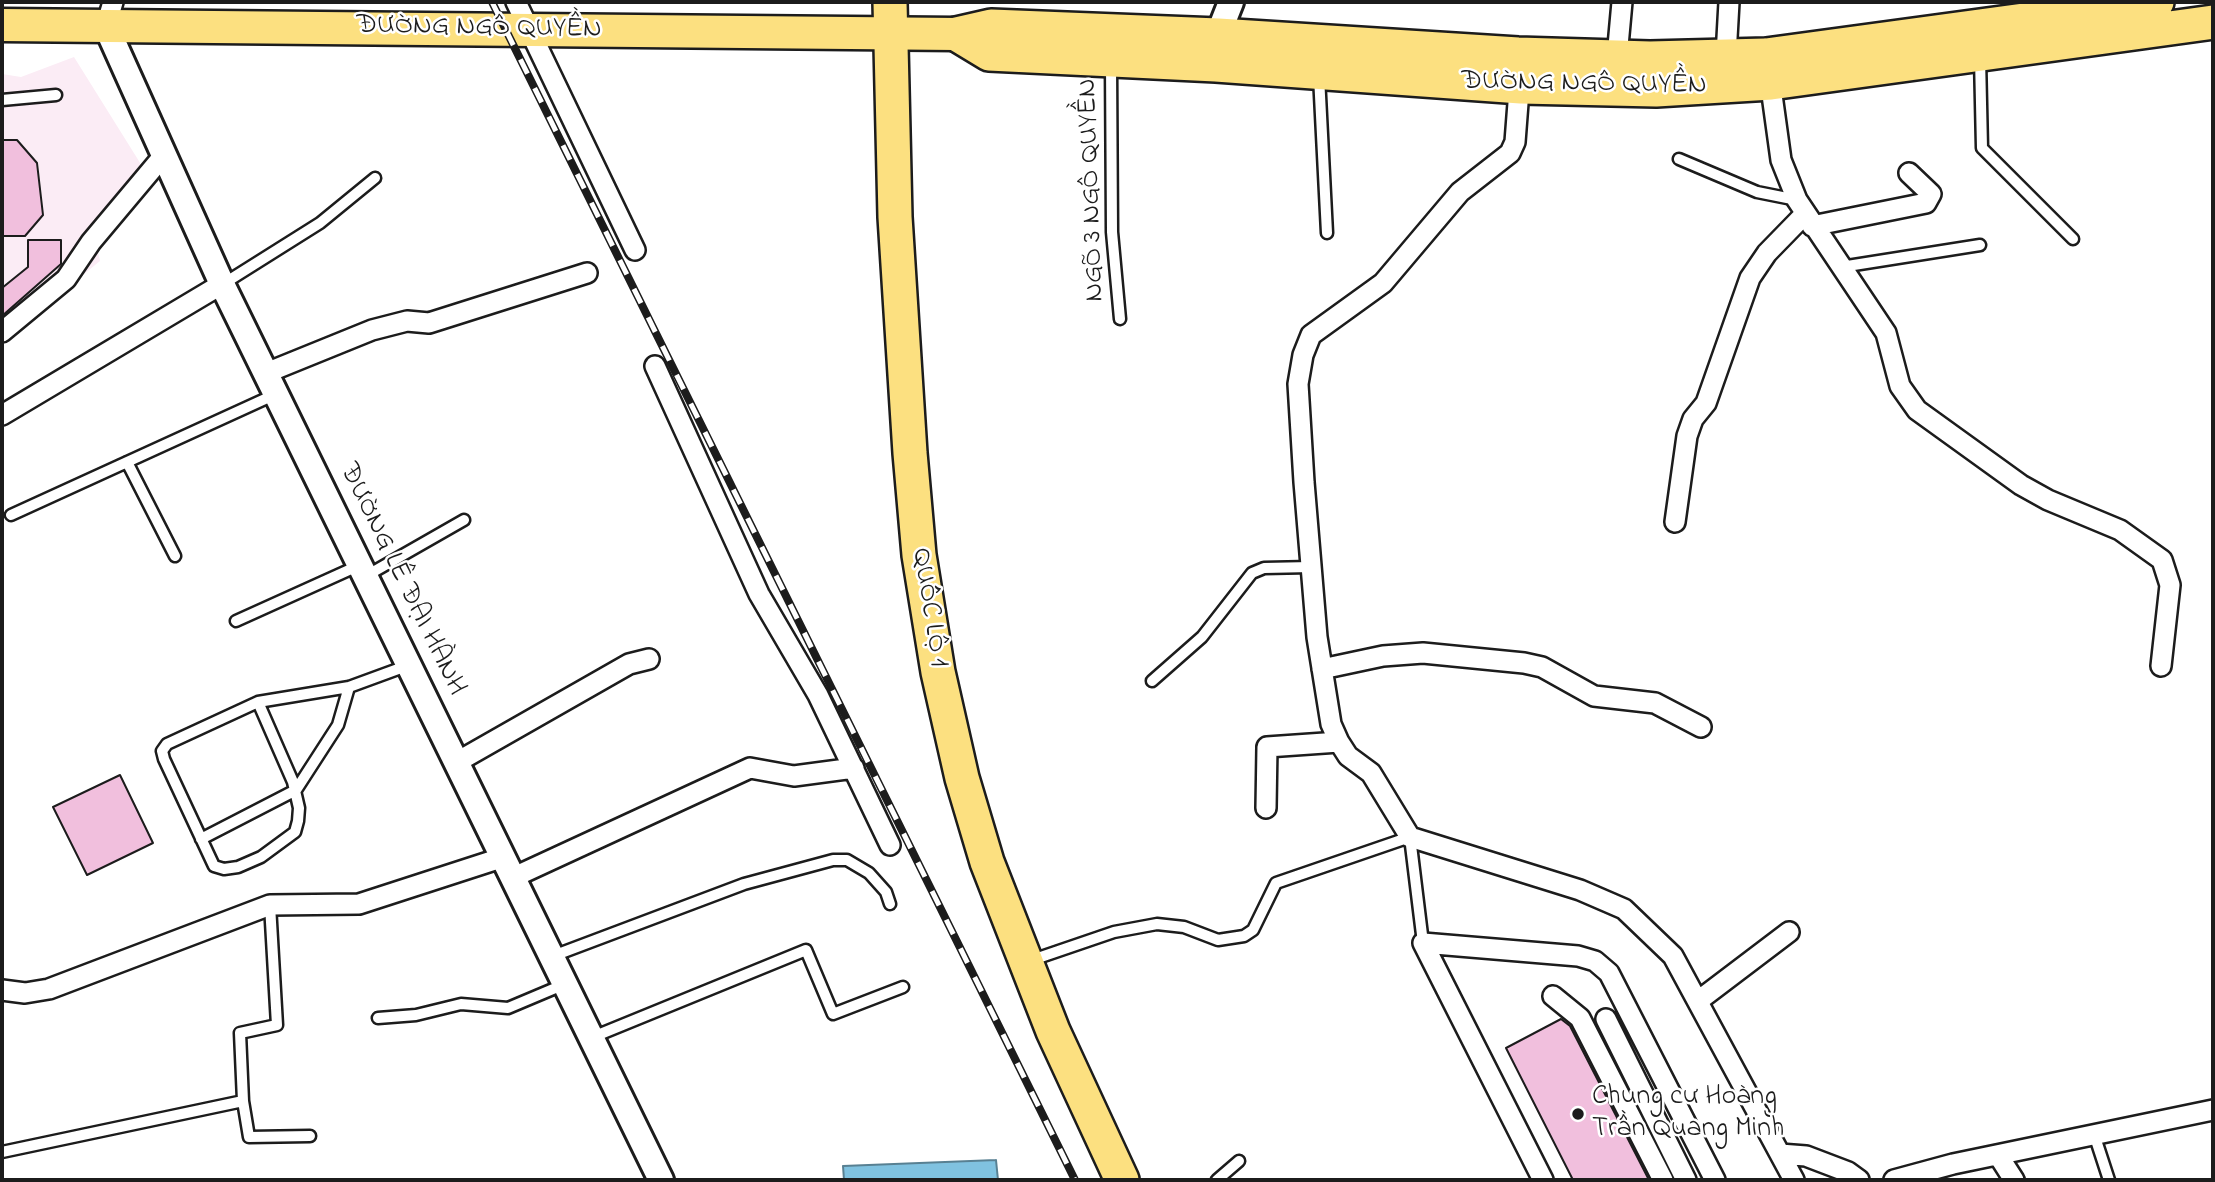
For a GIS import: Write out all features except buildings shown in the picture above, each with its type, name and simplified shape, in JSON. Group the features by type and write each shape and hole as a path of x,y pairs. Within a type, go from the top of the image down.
{"highway":[{"name":"ĐƯỜNG NGÔ QUYỀN","path":"956,34 989,54 1111,60 1217,50 1318,72 1521,87 1656,90 2039,14 2084,7 2157,2"},
{"name":"QUỐC LỘ 1","path":"890,18 896,231 919,555 938,672 962,778 987,862 1025,963 1122,1180"},
{"name":"ĐƯỜNG NGÔ QUYỀN","path":"956,34 992,26 1217,50 1617,57 1726,56 1768,69 1980,54 2213,22"}],"main road":[{"name":"ĐƯỜNG NGÔ QUYỀN","path":"2,25 109,14 890,18 956,34"}],"street":[{"path":"1217,50 1231,2"},
{"path":"1617,57 1622,2"},
{"path":"1726,56 1728,2"},
{"name":"ĐƯỜNG LÊ ĐẠI HÀNH","path":"109,14 164,156 222,284 662,1180"},
{"path":"522,16 635,250"},
{"path":"1518,54 1521,87 1515,142 1510,153 1460,192 1383,283 1311,335 1307,345 1298,384 1311,567 1331,724 1348,756 1371,773 1410,837 1580,890 1624,909 1674,956 1794,1180"},
{"path":"1768,69 1781,160 1805,214 1886,333 1900,386 1917,411 2021,485 2048,500 2120,530 2162,560 2170,585 2161,666"},
{"path":"2,332 66,279 91,242 164,156"},
{"path":"1675,522 1687,436 1693,419 1706,403 1750,278 1767,253 1805,214 1926,203 1931,194 1909,173"},
{"path":"271,383 389,325 429,323 587,273"},
{"path":"2,415 222,284"},
{"path":"655,366 758,594 818,695 890,845"},
{"path":"1322,669 1383,656 1423,653 1524,663 1542,667 1594,696 1655,703 1702,727"},
{"path":"457,762 629,664 649,659"},
{"path":"1266,807 1267,747 1339,742"},
{"path":"2,990 25,993 49,989 270,905 359,904 509,867 750,768 794,776 853,768"},
{"path":"1698,1001 1789,932"},
{"path":"1423,943 1578,956 1595,961 1609,973 1715,1180"},
{"path":"1423,943 1543,1180"},
{"path":"1553,996 1575,1012 1662,1180 1683,1175 1704,1158"},
{"path":"1584,1028 1628,1010"},
{"path":"1606,1019 1683,1175"},
{"path":"1610,1080 1630,1069"},
{"path":"1636,1129 1678,1108"},
{"path":"1894,1180 1998,1155 2213,1110"},
{"path":"1780,1154 1806,1156 1848,1172 1859,1180"},
{"path":"1998,1155 2014,1180"}],"lane":[{"path":"1980,54 1982,148 2073,239"},
{"name":"NGÕ 3 NGÔ QUYỀN","path":"1111,60 1112,232 1120,319"},
{"path":"1318,72 1327,233"},
{"path":"2,100 56,95"},
{"path":"1679,159 1805,214"},
{"path":"222,284 320,223 375,177"},
{"path":"1840,267 1980,245"},
{"path":"11,515 127,462 271,383"},
{"path":"127,462 175,556"},
{"path":"236,621 363,570 464,520"},
{"path":"1152,681 1202,637 1252,573 1264,568 1311,567"},
{"path":"258,702 296,790 299,807 295,832 261,857 238,867 224,869 214,866 201,839 162,751 167,744 258,702 349,687 409,664"},
{"path":"201,839 296,790 338,725 349,687"},
{"path":"1025,963 1114,932 1157,924 1184,927 1218,940 1244,936 1253,930 1276,883 1410,837 1423,943"},
{"path":"552,956 744,884 833,860 847,860 869,873 886,892 890,904"},
{"path":"270,905 277,1026 240,1032 243,1101 249,1138 310,1136"},
{"path":"592,1037 806,950 833,1014 903,987"},
{"path":"378,1017 416,1015 461,1004 508,1008 565,984"},
{"path":"2,1152 243,1101"},
{"path":"2094,1134 2109,1180"},
{"path":"1217,1180 1239,1161"}],"shaded area":[{"path":"74,57 152,182 97,247 100,261 2,341 2,74 21,77"}],"water":[{"path":"996,1160 998,1180 844,1180 843,1166"}],"railway":[{"path":"492,2 1075,1180"}],"place":[{"name":"Chung cư Hoàng Trần Quang Minh","path":"1578,1114"}]}
